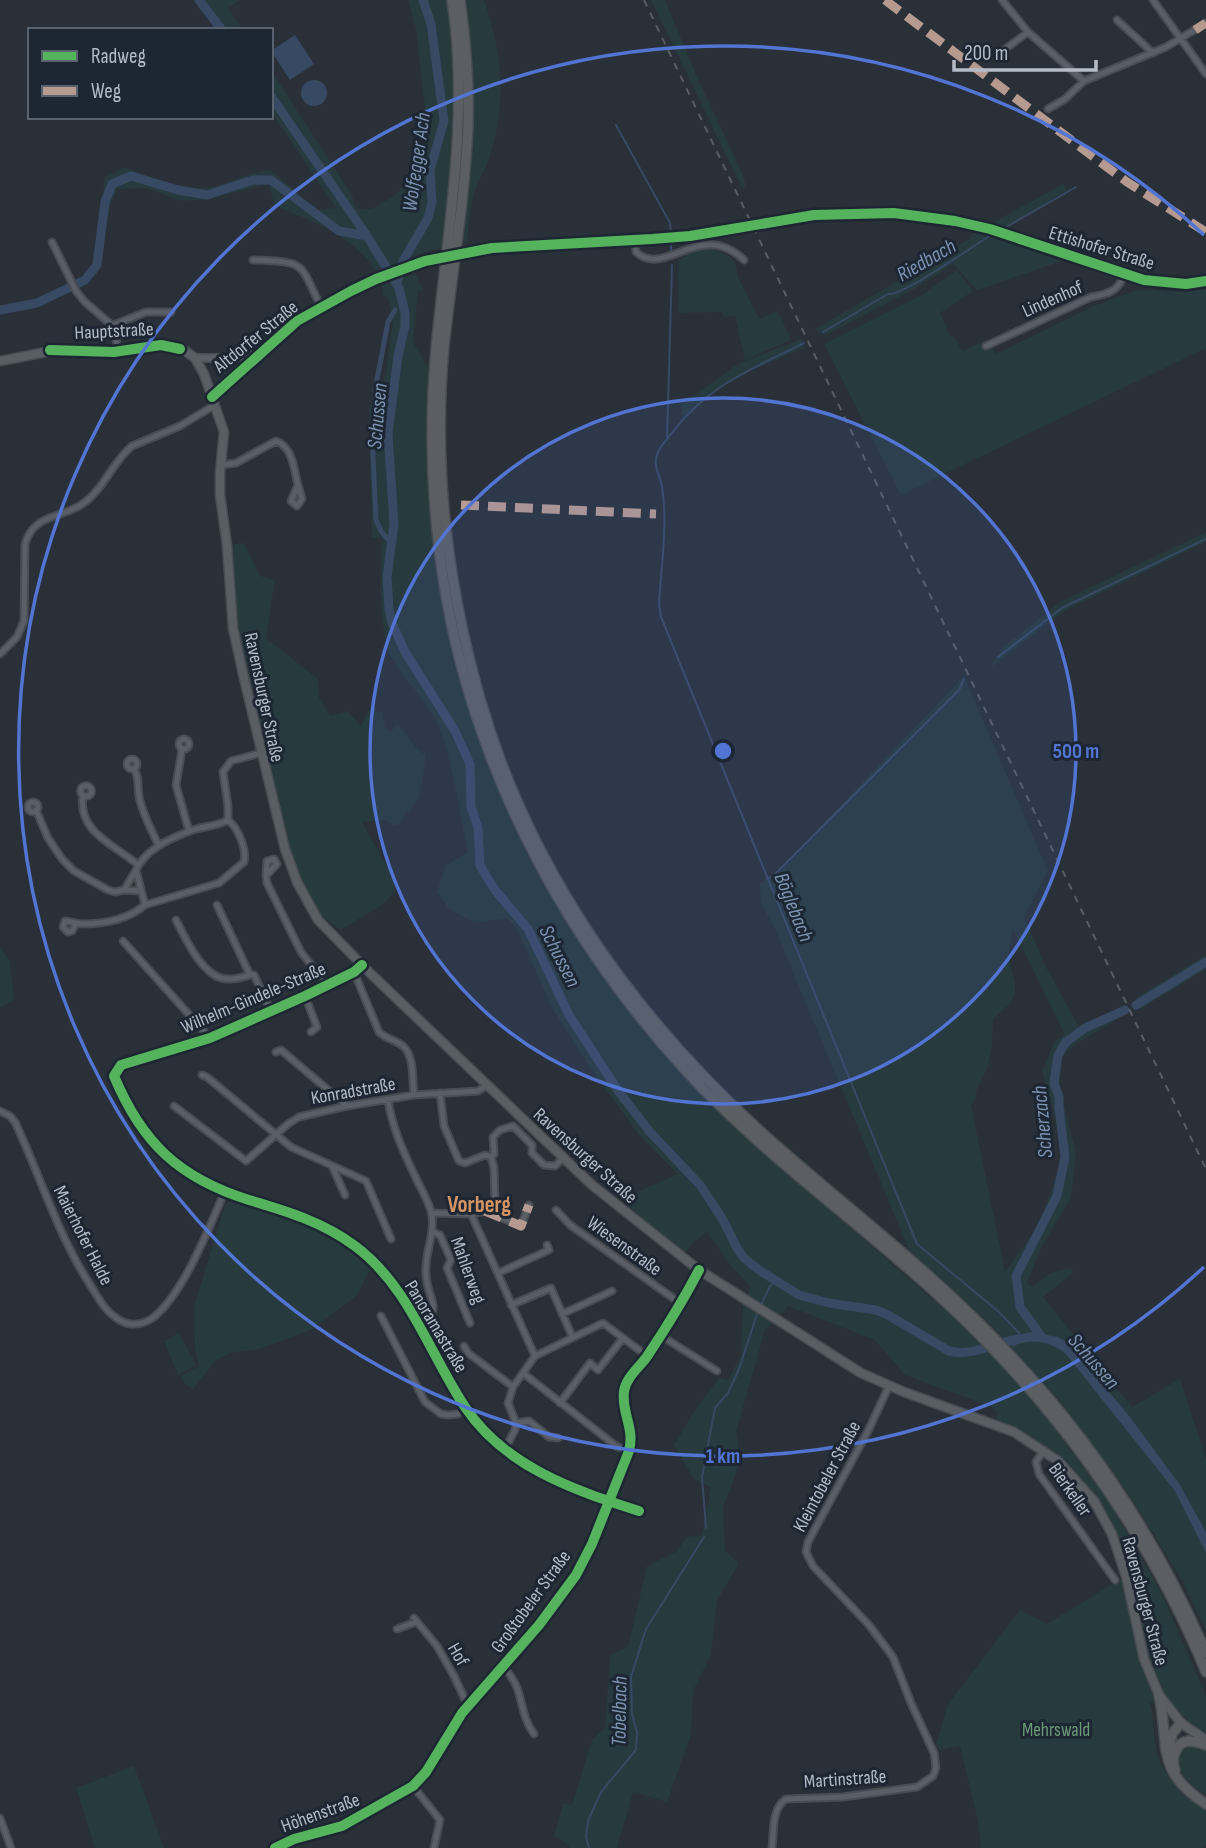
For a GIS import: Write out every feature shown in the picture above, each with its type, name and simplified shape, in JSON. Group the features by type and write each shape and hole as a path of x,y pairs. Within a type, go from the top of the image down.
{"highway":[{"path":"452,0 458,51 459,125 457,168 434,376 434,492 441,561 459,655 473,706 496,770 532,852 567,914 615,986 657,1038 692,1078 729,1113 981,1330"},
{"path":"460,0 466,49 468,123 444,348 440,416 442,492 457,608 481,703 503,767 540,849 567,899 605,959 663,1033 759,1130 912,1262 1059,1412 1117,1490 1175,1587 1206,1653"},
{"path":"1009,1359 1111,1496 1156,1570 1206,1672"},
{"path":"1159,1695 1164,1720 1166,1756 1173,1773 1184,1787 1206,1802"},
{"path":"1164,1743 1169,1728 1177,1722 1181,1723"},
{"path":"1181,1723 1170,1740 1170,1756 1186,1786 1206,1802"},
{"path":"1173,1765 1176,1750 1184,1743 1206,1743"}],"main road":[{"name":"Hauptstraße","path":"0,361 56,349 118,351 161,345 184,350 195,358"},
{"path":"195,358 214,401"},
{"name":"Ravensburger Straße","path":"214,401 224,432 221,502 233,628 285,849 302,894 327,931 563,1158 631,1218 699,1270 833,1356 889,1386 997,1424 1044,1450 1083,1486 1112,1534 1126,1576 1144,1659 1159,1695 1181,1723 1206,1743"}],"street":[{"path":"1002,0 1028,32 1084,81"},
{"path":"1153,0 1206,74"},
{"path":"1117,20 1153,53"},
{"path":"1048,109 1065,99 1084,81 1153,53 1206,23"},
{"path":"1004,50 1028,32"},
{"name":"Ettishofer Straße","path":"671,238 777,220 848,213 918,216 990,229 1124,275 1168,284 1206,281"},
{"name":"Altdorfer Straße","path":"0,654 16,637 24,621 25,544 33,527 88,500 101,488 126,451 180,426 214,401 297,321 360,286 425,261 482,249 531,244 671,238"},
{"path":"635,240 636,252 643,257 674,256 694,246 708,243 727,247 744,260"},
{"path":"52,242 76,291 114,327 118,351"},
{"path":"253,260 283,261 300,267 307,274 321,307"},
{"name":"Lindenhof","path":"986,346 1091,296 1109,293 1117,288 1124,275"},
{"path":"114,327 146,312 171,312"},
{"path":"195,358 236,358 263,352"},
{"path":"221,465 236,463 276,442 287,448 298,485"},
{"path":"182,749 176,785 190,831"},
{"path":"76,923 118,919 145,905 219,883 241,866 245,854 234,827 228,820 223,776 225,767 231,761 261,753"},
{"path":"134,769 138,776 143,812 158,845"},
{"path":"83,795 85,818 95,834 137,867 145,905"},
{"path":"36,810 48,838 74,871 107,890 140,891"},
{"path":"124,890 137,867 158,845 190,831 219,825 228,820"},
{"path":"266,876 292,936 327,985"},
{"path":"217,905 250,975"},
{"path":"176,920 201,961 217,977 232,980 254,975 271,1011"},
{"path":"123,941 210,1038"},
{"name":"Wilhelm-Gindele-Straße","path":"116,1070 121,1065 210,1038 305,996 354,972 362,965"},
{"path":"354,972 379,1032 402,1045 410,1055 414,1095"},
{"path":"305,996 317,1027 311,1032"},
{"path":"276,1052 281,1049 347,1106"},
{"name":"Panoramastraße","path":"116,1070 114,1076 133,1117 157,1148 189,1174 225,1191 314,1222 354,1245 373,1261 398,1291 422,1328 466,1408 505,1449 552,1479 639,1511"},
{"path":"202,1075 208,1077 291,1147 366,1181 391,1240"},
{"name":"Konradstraße","path":"174,1105 246,1161 275,1134 299,1117 414,1095 478,1091 487,1085"},
{"path":"440,1093 444,1126 459,1161 465,1163 485,1155 491,1157"},
{"path":"387,1100 399,1144 432,1213 433,1232 425,1271 426,1284 435,1306 434,1313 422,1328"},
{"name":"Maierhofer Halde","path":"0,1111 15,1122 60,1229 83,1274 105,1308 123,1322 133,1325 146,1321 166,1304 190,1266 225,1191"},
{"path":"432,1213 471,1214 485,1212 495,1205 491,1157 494,1154 493,1137 500,1130 513,1126 533,1145 532,1153 544,1165 555,1166 563,1158"},
{"path":"332,1166 345,1195"},
{"path":"485,1212 520,1226 529,1205"},
{"name":"Wiesenstraße","path":"556,1210 570,1225 680,1303"},
{"path":"471,1214 535,1356"},
{"name":"Mahlerweg","path":"433,1232 440,1235 451,1260 447,1268 470,1323"},
{"path":"498,1273 550,1250 547,1245"},
{"name":"Großtobeler Straße","path":"413,1786 426,1772 468,1706 539,1625 576,1574 629,1451 632,1434 624,1391 699,1270"},
{"path":"511,1305 551,1288 572,1336"},
{"path":"562,1314 612,1291"},
{"path":"381,1315 425,1402 441,1414 458,1414 466,1408"},
{"path":"505,1449 516,1423 508,1403 513,1387 535,1356 603,1323 647,1356"},
{"path":"660,1335 717,1371"},
{"path":"560,1403 590,1363 598,1370 623,1338"},
{"path":"464,1346 468,1353 513,1387"},
{"path":"523,1373 615,1446 629,1451"},
{"name":"Kleintobeler Straße","path":"889,1386 808,1542 806,1552 813,1566 890,1650 934,1753"},
{"path":"516,1423 529,1421 549,1437 558,1438"},
{"name":"Bierkeller","path":"1044,1450 1036,1462 1039,1474 1115,1580"},
{"name":"Hof","path":"397,1629 415,1620 442,1655 468,1706"},
{"path":"503,1667 516,1682 524,1717 534,1734"},
{"name":"Martinstraße","path":"772,1848 776,1812 783,1801 789,1798 843,1797 917,1787 933,1776 936,1768 934,1753"},
{"path":"413,1786 440,1820 434,1848"},
{"name":"Höhenstraße","path":"275,1848 294,1839 342,1826 373,1811 413,1786"},
{"path":"0,1818 11,1848"}],"green space":[{"path":"193,0 240,0 228,8 242,28 214,28"},
{"path":"408,0 484,0 495,40 500,80 498,119 489,159 473,200 468,224 468,242 427,251 376,271 356,248 344,239 318,224 275,206 268,184 210,199 182,201 146,188 117,189 110,207 96,277 92,266 105,177 124,168 178,185 200,188 270,170 314,210 336,208 273,114 273,73 352,195 356,209 372,209 393,197 411,179 422,153 427,125 416,30"},
{"path":"651,0 665,0 743,175 746,186 742,188"},
{"path":"1063,184 1067,190 992,237 1062,261 977,290 953,264 914,289 828,334 820,334 815,329 971,238 972,234"},
{"path":"705,248 732,259 759,319 778,311 791,340 745,360 735,316 724,317 722,312 678,313 679,259"},
{"path":"957,270 973,291 940,313 950,337 954,336 962,351 988,339 996,354 1094,306 1137,290 1185,292 1206,289 1206,348 901,495 824,344 922,295"},
{"name":"Mehrswald","path":"415,274 424,290 418,292 413,342 429,370 429,492 444,609 468,708 490,771 527,854 595,967 653,1041 689,1081 751,1141 954,1318 1001,1364 1041,1410 1108,1500 1162,1594 1206,1696 1206,1733 1187,1720 1166,1697 1150,1703 1157,1753 1166,1773 1188,1798 1206,1810 1206,1844 1202,1848 981,1848 978,1821 960,1746 939,1750 936,1744 948,1704 1020,1610 1047,1624 1126,1576 1112,1534 1070,1472 997,1424 996,1411 992,1407 905,1375 875,1340 788,1306 765,1330 736,1432 741,1460 723,1507 725,1551 739,1563 717,1601 711,1655 693,1691 691,1734 667,1802 633,1792 617,1848 569,1848 569,1845 554,1836 563,1804 572,1805 592,1740 605,1728 610,1655 628,1647 647,1566 676,1552 687,1537 702,1535 711,1487 694,1479 674,1445 719,1378 728,1380 741,1355 743,1304 751,1287 731,1266 707,1232 684,1254 621,1199 678,1174 639,1135 592,1070 552,1008 517,929 507,918 475,923 449,909 437,892 446,865 468,852 452,773 439,727 388,649 381,601 382,539 372,537 369,409 386,373 393,320 388,298 383,294 383,285"},
{"path":"801,339 805,348 754,369 716,390 683,420 681,405 738,364"},
{"path":"1206,532 1206,542 1064,611 990,668 1002,648 1060,602"},
{"path":"244,543 260,576 275,580 266,638 318,679 319,698 330,716 348,711 361,726 368,711 382,712 385,727 391,732 396,725 401,728 417,749 426,755 419,795 400,823 394,826 387,820 362,822 394,879 395,891 381,906 340,930 311,909 297,882 233,628 227,545"},
{"path":"964,676 1048,871 1024,917 1046,967 1079,1027 1122,1006 1124,1015 1073,1046 1061,1059 1060,1089 1076,1153 1071,1198 1042,1246 1027,1283 1032,1287 1050,1273 1070,1268 1074,1272 1043,1297 1132,1407 1180,1379 1206,1459 1206,1630 1183,1582 1123,1486 1058,1399 990,1324 909,1250 773,924 761,904 760,883 774,875","holes":["1013,929 1065,1035 1055,1041 1042,1071 1060,1135 1063,1156 1039,1224 1005,1272 971,1105 987,1069 992,1045 993,1019 1010,1004 1015,993 1008,956"]},
{"path":"0,946 10,962 14,1000 0,1007"},
{"path":"1206,955 1205,970 1139,1010 1136,1005 1137,997"},
{"path":"231,1201 274,1211 305,1223 372,1266 357,1295 313,1329 260,1349 230,1353 216,1360 193,1389 185,1384 181,1376 199,1366 195,1348 194,1307 225,1205"},
{"path":"179,1333 196,1365 178,1375 164,1341"},
{"path":"1196,1745 1206,1750 1206,1795 1193,1787 1175,1765 1181,1751"},
{"path":"134,1766 164,1848 95,1848 76,1788"}],"water":[{"path":"295,35 314,64 290,80 273,54 273,50"},
{"path":"314,80 323,84 327,93 323,102 314,106 305,102 301,93 305,84"},
{"path":"1030,1332 1058,1337 1069,1344 1130,1417 1180,1485 1206,1532 1206,1553 1175,1491 1065,1353 1040,1342 1013,1346 1006,1339"}],"waterway":[{"name":"Schussen","path":"199,0 220,28"},
{"name":"Wolfegger Ach","path":"397,283 403,261 428,218 432,202 430,170 444,121 431,24 423,0"},
{"name":"Schussen","path":"273,99 367,236 399,288 405,326 398,356 388,434 394,524 387,577 392,623 405,652 455,731 470,764 471,807 478,828 480,865 495,890 528,929 569,1015 619,1092 650,1132 700,1185 723,1220 737,1248 744,1258 759,1270 799,1295 829,1303 876,1310 888,1315 949,1351 976,1351 1019,1339"},
{"path":"616,125 670,223 671,236"},
{"path":"0,310 37,303 85,280 97,265 105,202 112,184 131,176 178,190 207,195 253,180 271,180 339,231 367,236"},
{"name":"Riedbach","path":"1001,230 1076,187"},
{"name":"Riedbach","path":"823,332 888,294 923,279 993,234"},
{"path":"671,241 671,252"},
{"path":"667,438 672,265"},
{"path":"391,543 376,520 373,456 375,390 388,322 395,310"},
{"name":"Böglebach","path":"804,343 716,390 686,416 659,449 656,463 662,487 664,516 659,605 661,617 917,1244 999,1312 1020,1334"},
{"path":"998,657 1062,608 1206,539"},
{"path":"767,879 959,690 964,679"},
{"name":"Scherzach","path":"1136,1005 1206,962"},
{"name":"Scherzach","path":"1041,1336 1020,1307 1016,1276 1057,1196 1065,1157 1059,1097 1054,1083 1058,1055 1066,1042 1085,1028 1125,1010"},
{"name":"Tobelbach","path":"762,1303 770,1286 776,1281"},
{"name":"Tobelbach","path":"706,1528 702,1477 715,1408 728,1393 739,1369 757,1314"},
{"name":"Tobelbach","path":"589,1848 586,1837 588,1821 601,1792 636,1750 637,1732 632,1714 631,1677 646,1629 704,1537"}],"railway":[{"path":"644,0 1206,1169"}],"marked path":[{"path":"885,0 1127,182 1206,232"},
{"path":"1195,30 1206,23"},
{"path":"461,505 656,514"},
{"path":"485,1211 521,1226 529,1205"}],"cycle path":[{"path":"212,397 297,321 351,291 425,261 492,248 690,236 814,215 894,213 955,221 990,229 1144,280 1186,284 1206,281"},
{"path":"50,350 114,352 161,345 180,349"},
{"path":"362,965 354,972 305,996 210,1038 121,1065 114,1076 125,1100 151,1139 183,1169 224,1191 317,1224 343,1238 374,1262 404,1300 465,1407 481,1428 500,1446 520,1461 566,1485 639,1511"},
{"path":"275,1848 294,1839 342,1826 413,1786 426,1772 462,1713 539,1625 576,1575 592,1544 629,1451 630,1435 624,1406 625,1386 681,1303 699,1270"}],"district":[{"name":"Vorberg","path":"479,1204"}]}
